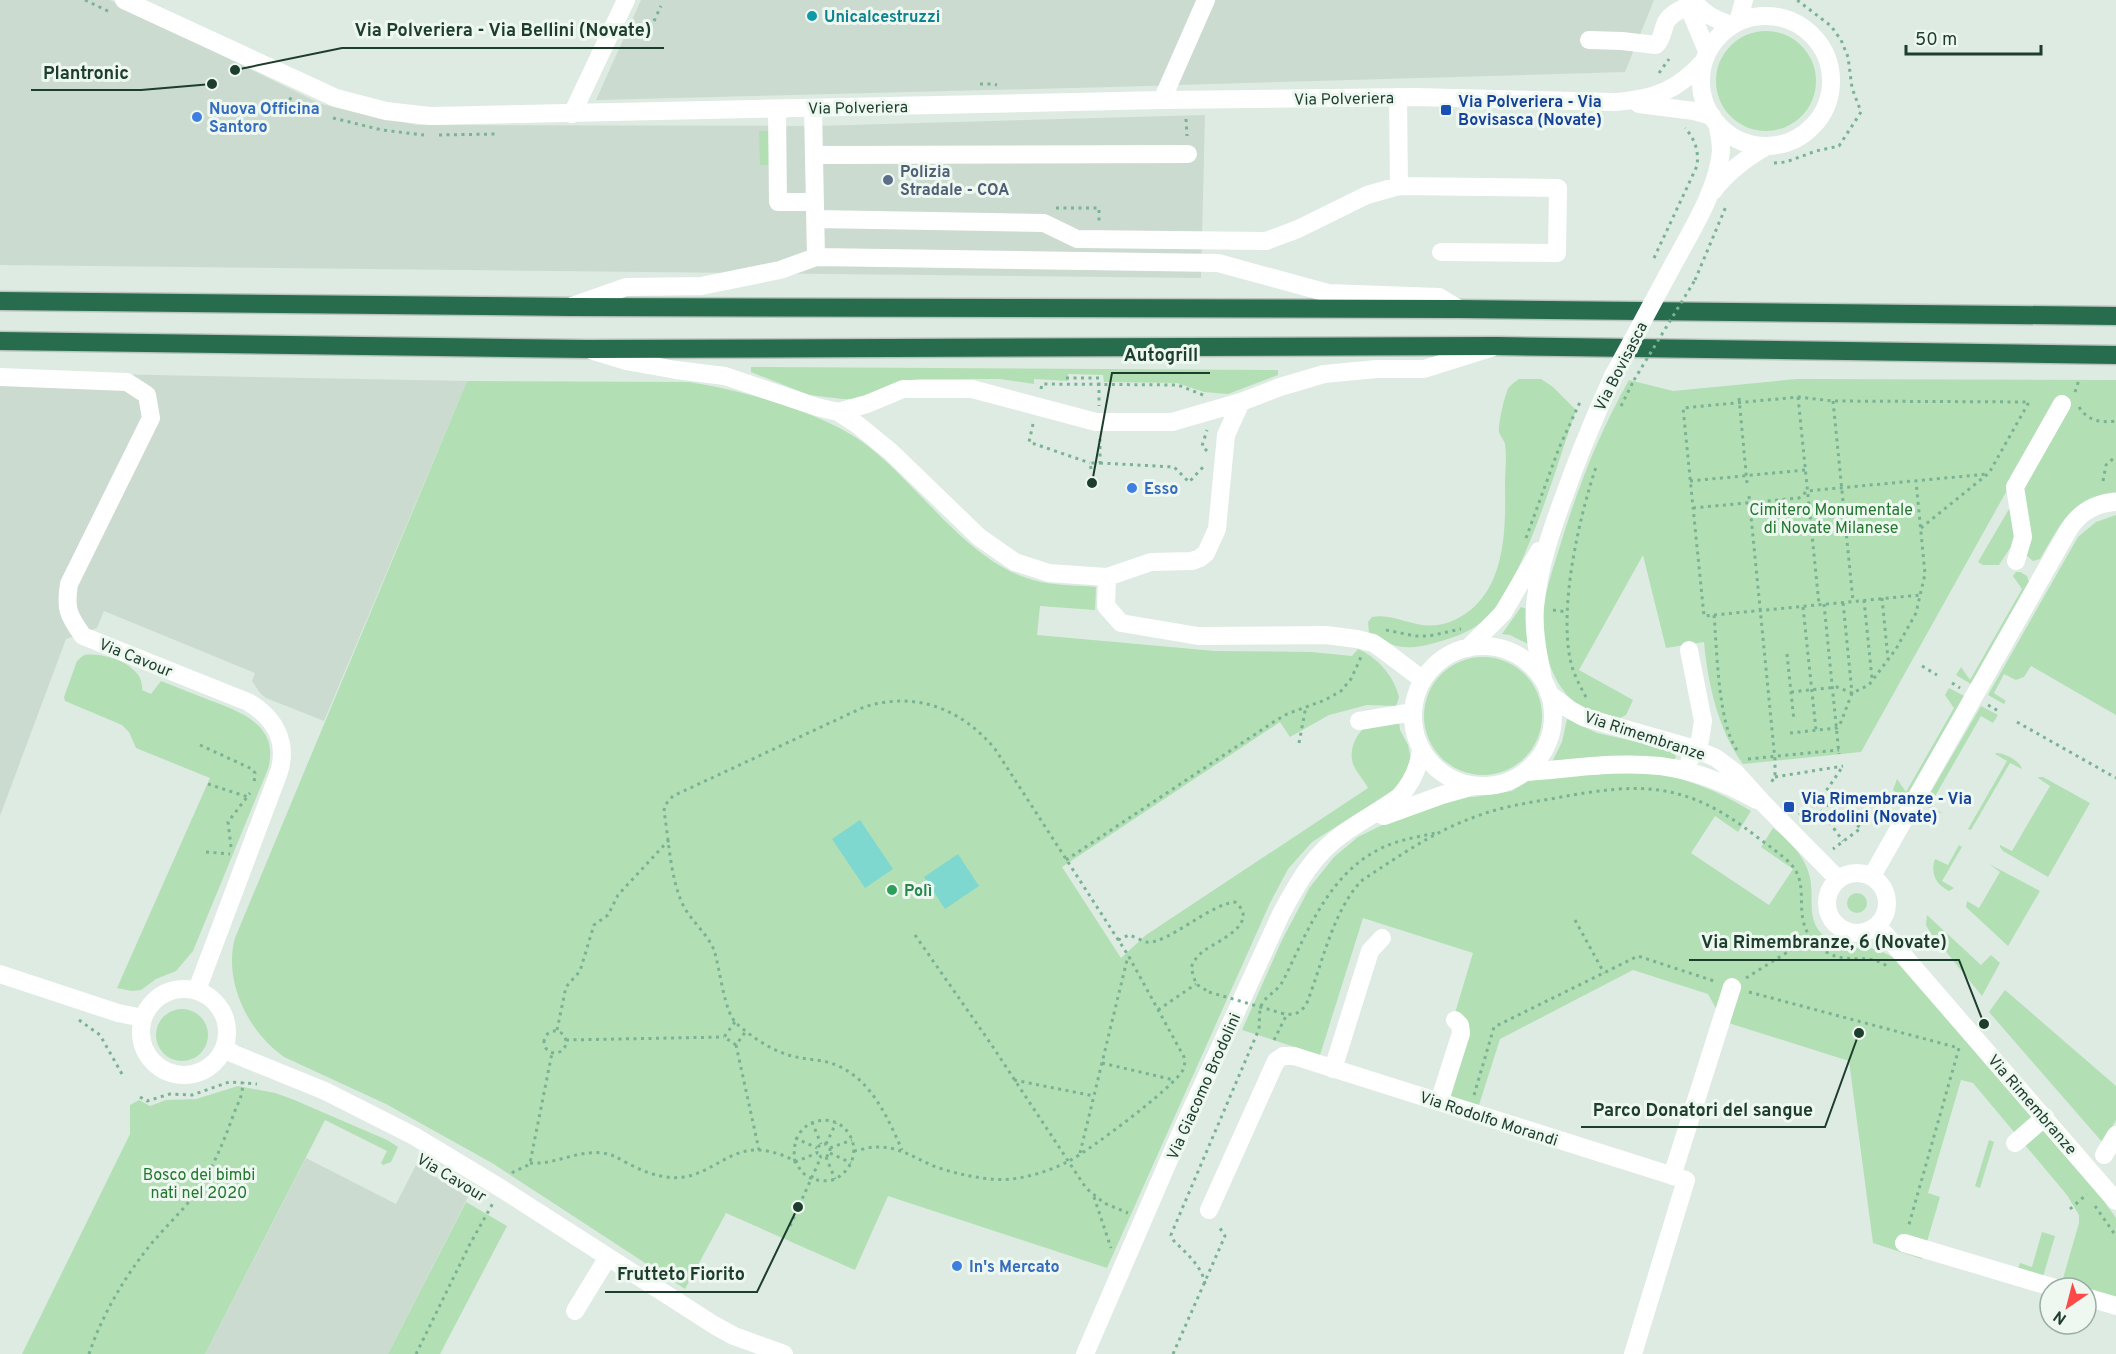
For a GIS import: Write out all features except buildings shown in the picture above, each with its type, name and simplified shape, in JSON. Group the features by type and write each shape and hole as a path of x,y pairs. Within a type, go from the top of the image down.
{"highway":[{"path":"0,301 571,307 1459,309 2116,316"},
{"path":"0,341 586,349 1497,346 2116,355"}],"street":[{"path":"572,114 626,0"},
{"path":"1162,100 1206,0"},
{"path":"1735,24 1744,0"},
{"path":"1777,0 1793,22"},
{"name":"Via Polveriera","path":"132,2 322,92 371,108 402,114 430,116 572,114 1162,100 1398,98 1616,102 1676,108 1714,119"},
{"path":"1691,2 1715,19 1735,24"},
{"path":"1589,40 1656,45 1663,36 1667,20 1691,2"},
{"path":"1691,2 1692,15 1706,56"},
{"path":"1762,15 1781,17 1793,22 1814,36 1825,51 1831,68 1832,86 1828,104 1819,121 1806,134 1768,155 1753,145 1736,139 1714,119 1707,110 1701,90 1701,70 1706,56 1719,35 1735,24 1762,15"},
{"name":"Via Polveriera","path":"1616,102 1644,99 1666,92 1692,74 1706,56"},
{"path":"1398,98 1399,186"},
{"path":"813,108 816,257"},
{"path":"777,109 778,202 815,210 1044,223 1077,239 1266,241 1298,229 1367,195 1399,186 1558,188 1557,253 1441,252"},
{"name":"Via Bovisasca","path":"1547,689 1537,648 1535,607 1539,575 1549,536 1587,431 1613,376 1705,202 1721,148 1714,119"},
{"path":"814,155 1188,154"},
{"name":"Via Bovisasca","path":"1705,202 1729,173 1747,158 1768,155"},
{"path":"1062,260 1063,233"},
{"path":"571,307 626,287 701,286 780,270 816,257 1218,263 1328,293 1439,297 1459,309"},
{"path":"838,412 911,387 972,389 1096,422 1172,422 1324,374 1377,369 1424,369 1497,346"},
{"path":"586,349 626,361 725,376 838,412 875,438 979,537 997,551 1015,562 1049,573 1106,584 1151,561 1192,561 1206,553 1217,529 1226,435 1241,402"},
{"name":"Via Cavour","path":"0,376 127,382 147,395 151,418 69,584 66,603 70,618 83,636 248,702 269,719 280,735 283,751 279,772 197,990"},
{"path":"2016,561 2023,537 2014,487 2071,401"},
{"path":"1872,876 2074,521 2086,510 2116,502"},
{"name":"Via Bovisasca","path":"1468,648 1503,613 1549,536"},
{"path":"1106,584 1106,606 1121,623 1198,636 1326,635 1358,639 1373,643 1423,680"},
{"path":"1482,646 1510,652 1530,665 1547,689 1553,711 1552,728 1547,745 1538,760 1514,779 1498,784 1475,786 1459,782 1444,774 1431,763 1421,749 1413,725 1414,701 1423,680 1442,659 1468,648 1482,646"},
{"path":"1684,771 1700,740 1702,721 1689,650"},
{"name":"Via Rimembranze","path":"1547,689 1569,709 1599,723 1695,749 1716,758 1766,795 1838,879"},
{"path":"1359,721 1413,712"},
{"name":"Via Giacomo Brodolini","path":"1085,1354 1181,1132 1281,914 1305,873 1325,849 1343,833 1400,797 1416,772 1421,749"},
{"name":"Via Rimembranze","path":"1525,772 1619,765 1660,766 1766,795"},
{"name":"Via Giacomo Brodolini","path":"1343,833 1432,798 1475,786"},
{"path":"1856,872 1872,876 1883,887 1887,901 1885,914 1870,930 1853,933 1837,926 1827,911 1827,896 1833,884 1838,879 1856,872"},
{"name":"Via Rimembranze","path":"1877,925 2116,1201"},
{"path":"1333,1069 1370,951 1382,938"},
{"path":"0,974 118,1013 143,1018"},
{"path":"1633,1354 1686,1180 1672,1176 1732,987"},
{"path":"178,989 197,990 215,1001 221,1008 228,1027 225,1047 215,1064 207,1070 188,1076 168,1072 159,1068 146,1054 141,1036 143,1018 160,995 178,989"},
{"path":"1439,1102 1461,1033 1460,1025 1455,1020"},
{"path":"225,1047 234,1054 325,1091 390,1123 471,1170 734,1336 783,1354"},
{"name":"Via Rodolfo Morandi","path":"1209,1210 1276,1061 1283,1056 1294,1056 1672,1176"},
{"path":"2015,1143 2045,1117"},
{"path":"2104,1155 2116,1135"},
{"path":"1904,1243 2038,1283"},
{"path":"575,1311 608,1257"},
{"path":"2098,1301 2116,1306"}],"path":[{"path":"1768,155 1786,162 1816,151 1839,146 1861,112 1852,88 1848,57 1841,40 1831,26 1797,0"},
{"path":"654,21 661,6"},
{"path":"972,85 994,84 1000,87"},
{"path":"1652,263 1691,183 1697,165 1698,154 1694,141 1679,124"},
{"path":"1617,414 1695,279 1730,199"},
{"path":"1066,378 1099,378"},
{"path":"2079,380 2071,401 2087,417 2095,421 2116,420"},
{"path":"1798,397 1819,604"},
{"path":"1920,595 1704,616 1683,408 1798,397 1833,401 2029,402 1989,473 1921,528"},
{"path":"1739,398 1747,483"},
{"path":"1524,543 1559,448 1582,399"},
{"path":"1833,401 1853,601"},
{"path":"1579,683 1572,665 1568,644 1567,612 1579,530 1588,489 1600,456"},
{"path":"2103,481 2106,465 2116,456"},
{"path":"1690,482 1806,470"},
{"path":"1693,508 1799,498 1808,491 1989,473"},
{"path":"1791,692 1837,687 1852,693 1869,685 1916,613 1925,574 1916,481"},
{"path":"1749,496 1775,757 1775,777 1766,795"},
{"path":"1882,598 1888,659"},
{"path":"1864,600 1872,680"},
{"path":"1837,728 1852,693 1843,602"},
{"path":"1745,759 1839,752 1824,604"},
{"path":"1803,606 1816,730"},
{"path":"1551,610 1567,612"},
{"path":"1714,615 1724,717 1733,744 1739,752"},
{"path":"1384,631 1386,629 1415,636 1429,636 1457,630"},
{"path":"1066,860 1275,721 1341,691 1365,652"},
{"path":"1787,654 1794,721"},
{"path":"1922,666 1937,675"},
{"path":"854,1151 875,1147 902,1150 955,1173 1000,1180 1022,1177 1068,1162 1079,1155 1151,1101 1174,1080 1182,1071 1185,1063 1184,1057 1128,955 982,733 939,707 905,701 878,703 864,707 673,796 665,805 664,811 676,882 683,904 711,943 729,1011 735,1022 776,1051 791,1056 825,1061 851,1073 880,1104 902,1150"},
{"path":"1983,702 2000,712"},
{"path":"1299,743 1306,706"},
{"path":"2017,722 2116,778"},
{"path":"1790,733 1837,728"},
{"path":"200,745 252,769 255,773 248,797 228,822 230,855 207,852"},
{"path":"1775,777 1843,766 1820,800 1796,816"},
{"path":"208,784 248,797"},
{"path":"1118,940 1129,935 1146,942 1160,940 1223,905 1234,902 1239,906 1242,919 1229,936 1205,949 1195,959 1191,968 1196,984 1209,992 1293,1015 1300,1012 1306,1005 1339,916 1353,890 1361,881 1443,831 1471,818 1503,808 1590,792 1624,788 1653,789 1682,795 1725,814 1748,829 1795,868 1801,881 1804,928 1810,938 1836,957 1876,960 1890,969"},
{"path":"1820,800 1861,828 1830,851"},
{"path":"1816,804 1843,841"},
{"path":"1205,1284 1200,1268 1171,1235 1259,1029 1259,1014 1263,1002 1279,989 1316,914 1347,872 1362,860 1394,843 1443,831"},
{"path":"557,1030 566,987 580,971 594,925 608,915 618,895 669,840"},
{"path":"1575,920 1604,973"},
{"path":"915,935 1093,1196 1114,1256"},
{"path":"1732,987 1810,938"},
{"path":"1079,1155 1128,955"},
{"path":"1469,1112 1494,1028 1638,956 1732,987 1959,1048"},
{"path":"1158,1010 1196,984"},
{"path":"1271,1045 1287,1014"},
{"path":"75,1018 100,1035 122,1074"},
{"path":"724,1037 735,1022"},
{"path":"557,1030 563,1034 566,1041 565,1047 559,1052 552,1053 545,1048 543,1040 548,1032 557,1030"},
{"path":"736,1045 746,1031"},
{"path":"566,1041 724,1037 736,1045 759,1150"},
{"path":"1952,1040 1964,1054"},
{"path":"1904,1243 1959,1048"},
{"path":"509,1177 514,1171 524,1169 530,1163 552,1053"},
{"path":"1102,1063 1174,1080"},
{"path":"1014,1080 1094,1096"},
{"path":"140,1097 147,1101 170,1094 192,1095 222,1084 243,1082 265,1086"},
{"path":"89,1354 99,1329 132,1270 199,1188 209,1172 242,1097 243,1082"},
{"path":"824,1120 836,1123 846,1130 852,1140 854,1151 852,1163 845,1173 835,1179 823,1181 811,1179 801,1172 795,1162 793,1150 795,1138 802,1128 812,1122 824,1120"},
{"path":"812,1122 821,1144"},
{"path":"826,1144 836,1123"},
{"path":"795,1138 817,1148"},
{"path":"830,1148 852,1140"},
{"path":"821,1144 826,1144 830,1148 830,1154 821,1157 817,1153 817,1148 821,1144"},
{"path":"530,1163 543,1164 600,1152 614,1155 628,1164 661,1176 681,1178 699,1174 747,1150 780,1155 795,1162 817,1153"},
{"path":"830,1154 852,1163"},
{"path":"790,1226 821,1157"},
{"path":"826,1157 835,1179"},
{"path":"2079,1187 2116,1236"},
{"path":"2070,1209 2093,1189"},
{"path":"1093,1196 1133,1215"},
{"path":"416,1354 470,1244 494,1202"},
{"path":"1173,1354 1225,1236 1209,1210"}],"shaded area":[{"path":"0,0 110,0 321,104 416,125 814,126 1205,115 1201,278 0,265"},
{"path":"641,0 1654,0 1625,72 596,100"},
{"path":"0,372 467,381 324,721 266,698 252,681 255,673 104,611 97,628 66,639 0,816"},
{"path":"306,1158 396,1204 416,1165 468,1197 388,1354 205,1354"}],"green space":[{"path":"1766,31 1785,34 1802,45 1813,62 1816,81 1813,100 1802,117 1785,128 1766,131 1747,128 1730,117 1719,100 1716,81 1719,62 1730,45 1747,34"},
{"path":"759,131 773,131 773,165 760,165"},
{"path":"751,367 1278,370 1278,375 1228,394 1204,392 1177,383 1104,382 1103,375 1068,374 1068,381 1034,379 1034,384 1000,379 920,379 904,381 857,399 843,399 809,395 751,372"},
{"path":"1519,379 1541,379 1553,387 1576,410 1537,525 1509,585 1494,608 1479,624 1459,635 1418,647 1402,647 1369,633 1368,622 1372,617 1391,617 1419,625 1440,625 1470,611 1483,597 1499,563 1505,524 1506,454 1505,444 1499,432 1499,424 1508,390"},
{"name":"Cimitero Monumentale di Novate Milanese","path":"1797,379 2116,380 2116,492 2088,499 2078,506 2061,524 2040,559 2033,561 2025,554 2019,490 2059,397 1861,752 1743,764 1734,751 1721,722 1708,674 1704,642 1666,648 1643,555 1579,670 1633,700 1626,715 1620,718 1593,711 1575,702 1562,689 1547,656 1543,631 1545,600 1548,584 1582,482 1608,420 1629,380 1673,391"},
{"path":"467,381 689,382 755,396 823,420 861,441 882,458 964,539 986,556 1009,570 1033,580 1096,587 1095,610 1040,606 1037,635 1215,651 1311,652 1352,656 1358,649 1372,657 1384,668 1397,689 1399,697 1396,706 1367,705 1329,715 1290,737 1280,722 1062,867 1121,958 1146,935 1368,788 1353,764 1352,752 1355,741 1358,735 1371,724 1399,721 1411,760 1403,784 1312,842 1288,869 1270,903 1107,1268 888,1196 855,1270 726,1213 685,1289 492,1163 386,1104 284,1057 259,1034 236,988 232,954 235,938"},
{"path":"2009,509 2016,537 2011,549 1999,565 1983,565 1978,562"},
{"path":"2116,515 2116,715 2031,666 2024,677 2016,680 2004,674 1994,693 2006,701 2004,704 1988,695 2078,537 2096,522"},
{"path":"2016,572 2027,576 2029,582 1971,684 1956,675 1961,667 1970,680 2022,589 2013,576"},
{"path":"1521,607 1532,611 1532,646 1510,635 1502,634"},
{"path":"84,655 112,658 131,667 141,681 142,690 151,694 161,681 234,710 255,723 263,731 268,742 270,754 268,769 193,951 176,971 156,979 141,990 117,988 210,778 136,748 129,732 122,725 65,701 64,697 77,661"},
{"path":"1483,657 1505,662 1525,674 1537,694 1542,716 1537,738 1525,758 1505,770 1483,775 1461,770 1441,758 1429,738 1424,716 1429,694 1441,674 1461,662"},
{"path":"1949,688 1964,696 1907,795 1901,797 1893,790 1897,779 1906,792 1954,708 1945,695"},
{"path":"1981,706 1998,715 1993,723 1981,716 1930,805 1942,813 1935,811 1925,802"},
{"path":"1567,719 1597,733 1669,749 1676,757 1674,760 1552,762 1562,742"},
{"path":"1996,753 2012,758 2022,769 2010,763 1971,830 1968,829 2007,761"},
{"path":"1654,771 1704,787 1751,811 1738,832 1715,816 1691,853 1769,905 1793,869 1761,847 1773,828 1792,845 1807,867 1811,884 1812,915 1816,926 1825,938 1846,947 1875,949 1899,962 2116,1218 2116,1299 2098,1293 2098,1276 2064,1276 2079,1223 2079,1215 2067,1195 1973,1083 1961,1080 1928,1193 1940,1197 1922,1259 1873,1243 1849,1061 1716,1019 1718,1012 1708,994 1633,970 1500,1039 1479,1105 1451,1096 1470,1035 1467,1021 1455,1013 1473,953 1363,918 1320,1055 1242,1030 1282,940 1310,887 1334,857 1358,837 1392,820 1460,795 1474,797 1512,791 1528,781 1600,772"},
{"path":"2039,777 2043,777 2090,803 2048,877 2003,851 2000,847 2000,845 2012,851 2050,786"},
{"path":"1959,845 1962,847 1942,881 1954,888 1949,891 1935,878 1933,869 1935,859 1948,865"},
{"path":"1989,864 2040,891 2008,946 1966,907 1967,901 1979,908 2000,872"},
{"path":"1857,893 1864,896 1867,903 1864,910 1857,913 1850,910 1847,903 1850,896"},
{"path":"1927,915 1981,965 1991,955 2000,963 1982,996 1930,932 1926,925"},
{"path":"2005,990 2116,1086 2116,1120 2103,1143 1989,1012"},
{"path":"182,1009 192,1011 200,1017 206,1025 208,1035 206,1045 200,1053 192,1059 182,1061 172,1059 164,1053 158,1045 156,1035 158,1025 164,1017 172,1011"},
{"name":"Bosco dei bimbi nati nel 2020","path":"238,1086 275,1093 292,1099 387,1140 398,1147 391,1162 383,1165 381,1163 387,1151 325,1120 205,1354 22,1354 130,1134 130,1105 139,1100 150,1106 166,1100 196,1099"},
{"path":"1989,1140 1994,1142 1980,1188 1975,1186"},
{"path":"466,1202 507,1226 440,1354 388,1354"},
{"path":"2042,1232 2055,1236 2043,1276 2038,1276 2038,1279 2017,1272 2020,1263 2032,1267"}],"water":[{"path":"860,820 893,869 865,888 832,839"},
{"path":"958,854 979,886 945,909 924,877"}],"place":[{"name":"Unicalcestruzzi","path":"812,16"},
{"name":"Via Polveriera - Via Bellini (Novate)","path":"235,70"},
{"name":"Plantronic","path":"212,84"},
{"name":"Via Polveriera - Via Bovisasca (Novate)","path":"1446,110"},
{"name":"Nuova Officina Santoro","path":"197,117"},
{"name":"Polizia Stradale - COA","path":"888,180"},
{"name":"Autogrill","path":"1092,483"},
{"name":"Esso","path":"1132,488"},
{"name":"Via Rimembranze - Via Brodolini (Novate)","path":"1789,807"},
{"name":"Polì","path":"892,890"},
{"name":"Via Rimembranze, 6 (Novate)","path":"1984,1024"},
{"name":"Parco Donatori del sangue","path":"1859,1033"},
{"name":"Frutteto Fiorito","path":"798,1207"},
{"name":"In's Mercato","path":"957,1266"}]}
